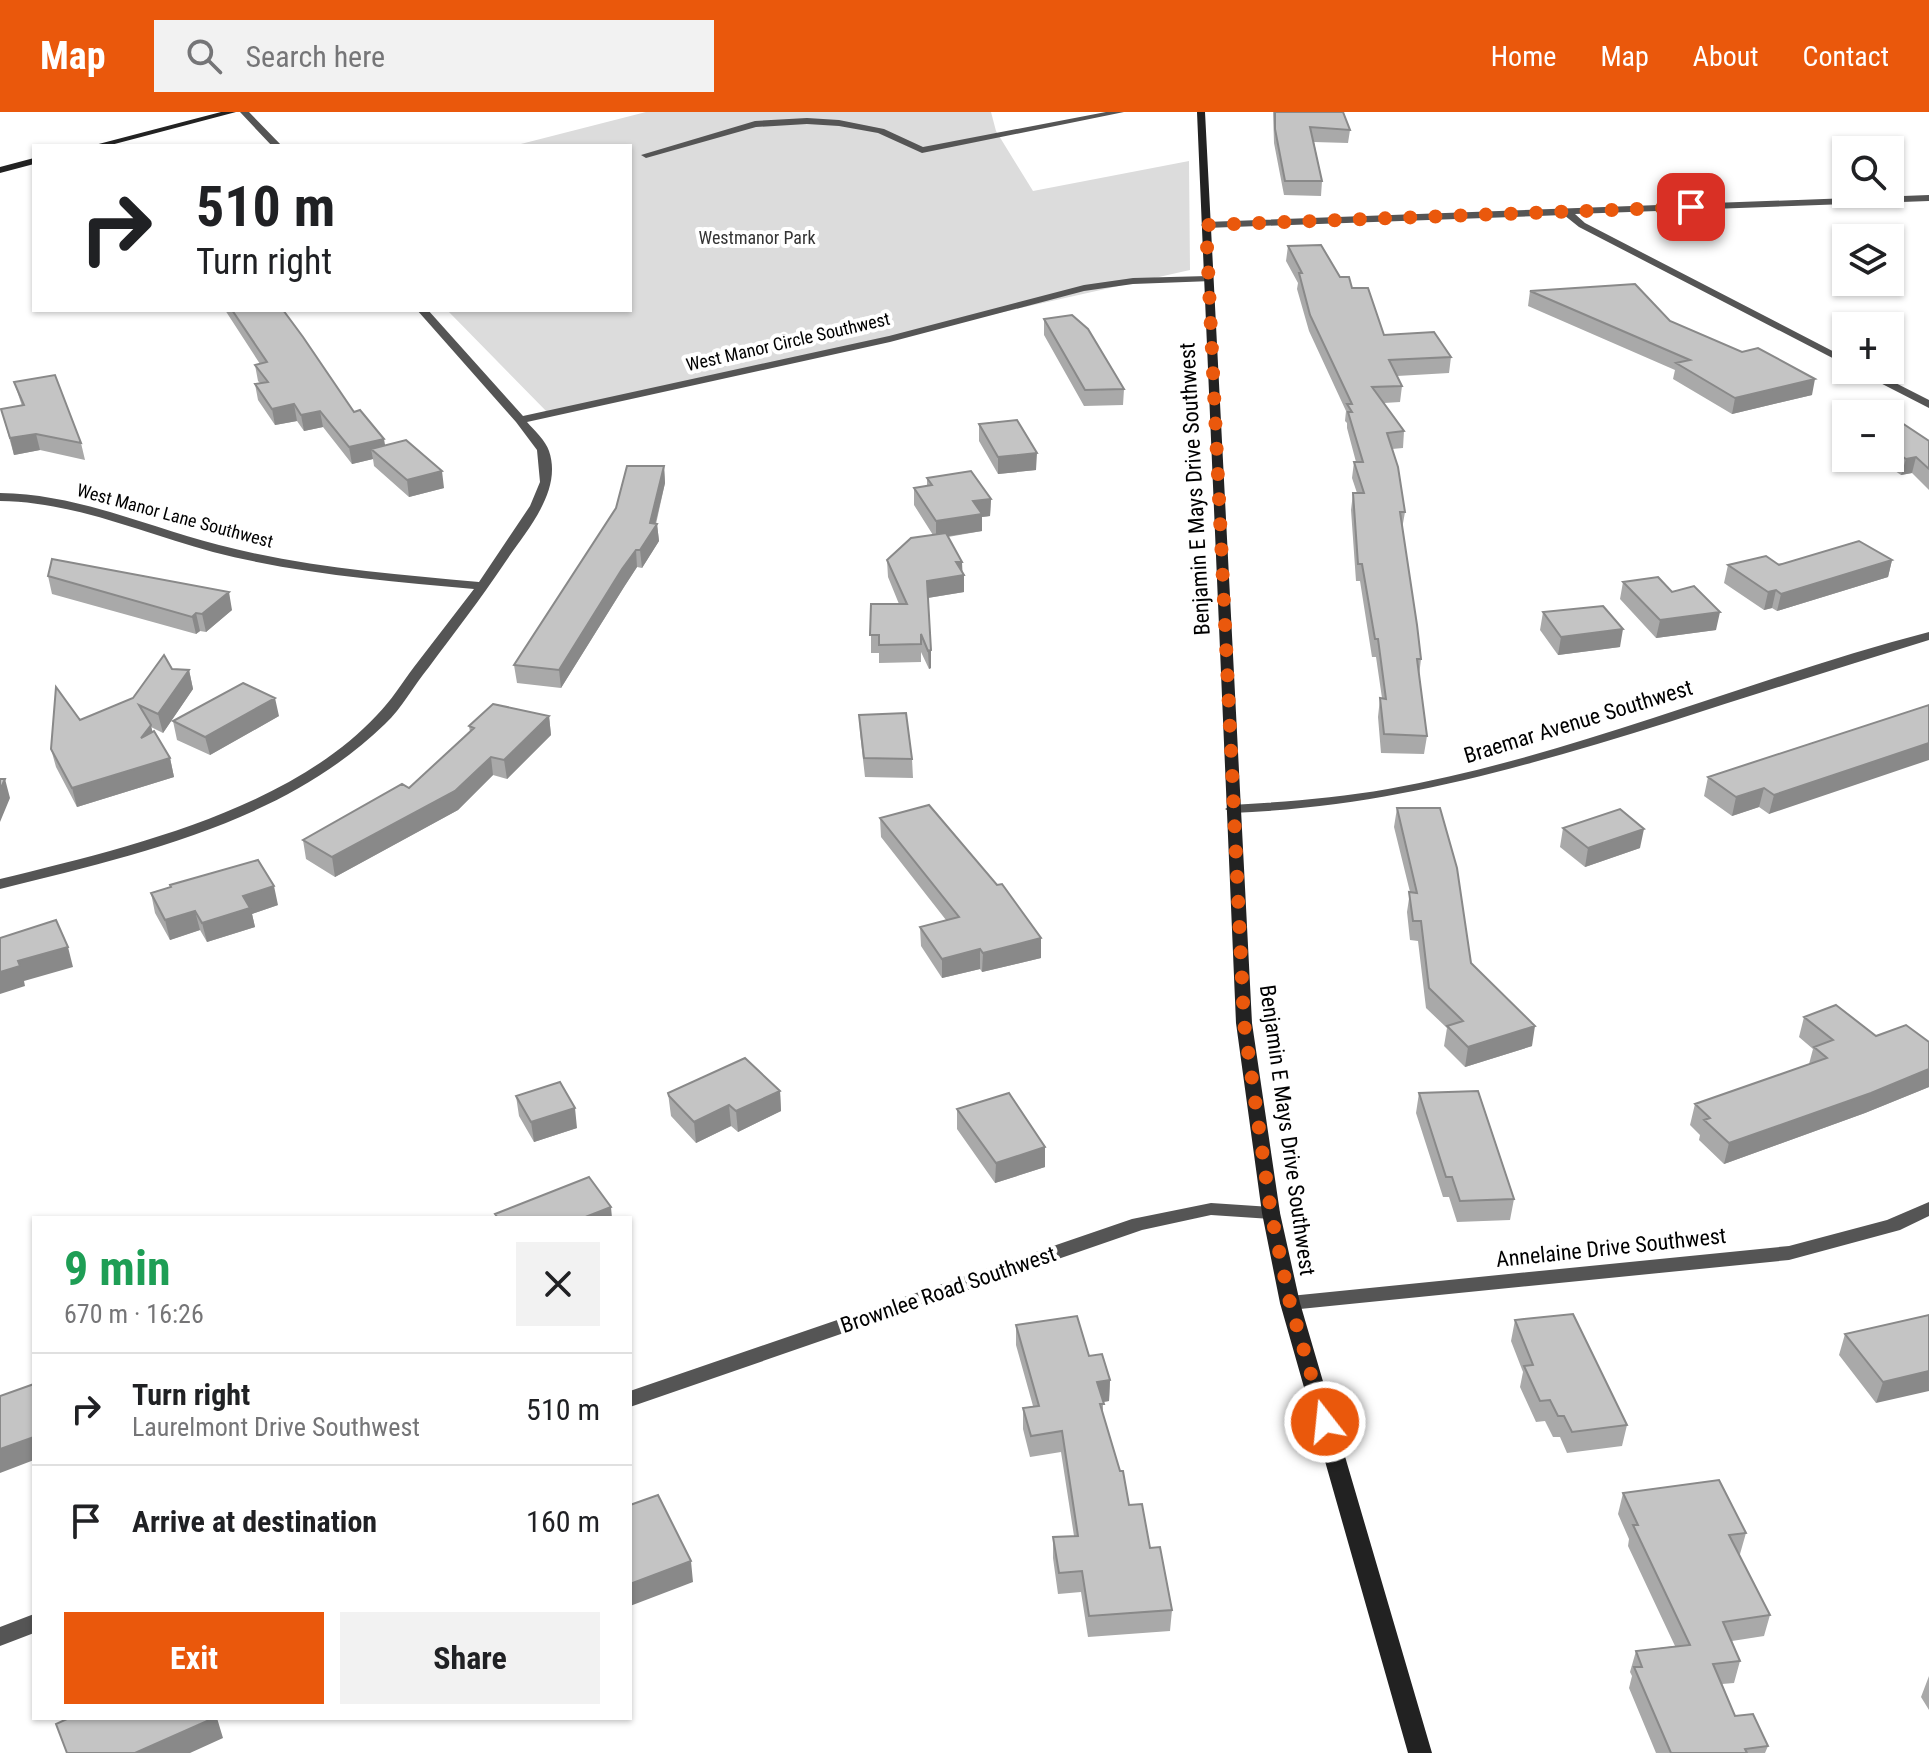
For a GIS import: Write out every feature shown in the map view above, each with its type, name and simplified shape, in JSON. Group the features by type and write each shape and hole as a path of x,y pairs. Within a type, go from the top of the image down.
{"street":[{"path":"104,144 232,112"},
{"path":"244,112 275,144"},
{"path":"646,155 755,124 839,123 881,131 922,150 1120,112"},
{"name":"Benjamin E Mays Drive Southwest","path":"1201,112 1244,1023 1271,1213 1290,1303 1420,1753"},
{"path":"0,170 32,162"},
{"path":"1206,225 1929,198"},
{"path":"1566,211 1582,225 1832,355"},
{"name":"West Manor Circle Southwest","path":"520,420 890,339 1084,288 1133,281 1208,279"},
{"path":"0,884 140,848 223,820 290,788 345,752 383,718 483,586 536,506 546,482 543,450 424,312"},
{"path":"1888,384 1929,405"},
{"name":"West Manor Lane Southwest","path":"0,497 57,502 214,548 279,563 350,574 483,586"},
{"name":"Braemar Avenue Southwest","path":"1232,809 1295,808 1405,792 1485,774 1929,636"},
{"name":"Annelaine Drive Southwest","path":"1290,1303 1789,1253 1893,1225 1929,1208"},
{"name":"Brownlee Road Southwest","path":"632,1398 1139,1224 1211,1209 1271,1213"},
{"path":"0,1637 32,1624"}],"green space":[{"name":"Westmanor Park","path":"646,112 991,112 996,131 1033,191 1189,161 1190,270 549,414 449,312 632,312 632,144 521,144"}],"building":[{"path":"1275,112 1343,112 1350,130 1310,127 1322,181 1285,181 1275,129"},
{"path":"1321,245 1340,277 1349,277 1352,288 1368,288 1384,335 1434,332 1451,357 1389,360 1402,386 1372,387 1404,431 1387,433 1398,467 1405,512 1400,512 1417,625 1421,659 1417,659 1427,736 1384,734 1380,698 1386,699 1378,639 1375,639 1362,564 1358,564 1353,493 1364,493 1354,462 1363,462 1348,412 1352,412 1347,404 1352,404 1310,315 1299,273 1302,273 1288,246"},
{"path":"1635,284 1670,321 1742,352 1758,348 1815,379 1735,398 1676,363 1690,360 1530,291"},
{"path":"233,312 284,312 354,412 360,410 384,439 349,447 320,411 301,415 294,404 272,409 255,384 268,382 255,365 267,362"},
{"path":"1072,315 1088,329 1124,389 1085,390 1044,319"},
{"path":"55,375 81,443 36,434 10,438 1,409 24,405 14,382"},
{"path":"1017,420 1037,453 998,457 979,424"},
{"path":"1904,424 1929,441 1929,469 1916,457 1906,459"},
{"path":"406,440 442,471 407,480 371,449"},
{"path":"627,466 664,466 650,523 657,524 640,550 636,550 622,569 559,670 514,665 616,508"},
{"path":"971,471 991,499 973,501 982,514 936,521 914,488 932,485 927,478"},
{"path":"946,533 962,562 956,562 964,575 927,581 931,650 928,651 921,634 921,644 879,645 879,635 870,635 871,604 907,604 887,560 911,538"},
{"path":"1859,541 1892,560 1781,594 1776,590 1768,592 1728,565 1766,556 1779,565"},
{"path":"52,559 229,592 202,614 196,613 192,617 48,576"},
{"path":"1658,577 1672,592 1694,586 1720,612 1660,620 1623,582"},
{"path":"1603,606 1623,629 1561,637 1543,612"},
{"path":"164,655 172,669 189,670 158,714 139,705 151,725 141,738 154,731 170,758 72,788 51,749 56,687 80,720 133,698"},
{"path":"243,683 275,698 205,737 173,721"},
{"path":"493,704 549,716 504,760 491,757 455,791 332,857 303,840 402,784 409,788 474,728 469,726"},
{"path":"1929,705 1929,743 1774,795 1764,788 1736,797 1708,777"},
{"path":"906,713 912,759 864,758 859,715"},
{"path":"929,805 997,885 1002,884 1041,938 983,953 980,949 942,959 920,927 959,917 880,818"},
{"path":"1397,808 1440,808 1457,868 1471,963 1535,1026 1468,1047 1447,1026 1463,1021 1429,988 1421,921 1413,921 1409,892 1417,893"},
{"path":"1620,809 1644,829 1588,848 1563,828"},
{"path":"258,860 274,886 243,896 250,908 202,923 195,911 165,920 151,893 170,885"},
{"path":"56,920 68,947 18,961 20,966 0,972 0,938"},
{"path":"1836,1005 1876,1036 1906,1025 1929,1042 1929,1069 1729,1143 1704,1120 1710,1118 1695,1104 1827,1058 1814,1047 1833,1040 1804,1017"},
{"path":"745,1058 780,1091 736,1111 729,1105 694,1122 669,1096 668,1093"},
{"path":"560,1082 575,1108 531,1122 516,1096"},
{"path":"1478,1091 1514,1199 1460,1201 1452,1177 1446,1177 1419,1093"},
{"path":"1009,1093 1045,1147 996,1163 957,1109"},
{"path":"589,1177 611,1207 588,1216 495,1214"},
{"path":"1573,1314 1627,1425 1572,1432 1564,1416 1558,1416 1550,1400 1540,1401 1524,1366 1533,1365 1515,1320"},
{"path":"1929,1315 1929,1371 1883,1382 1845,1334"},
{"path":"1077,1316 1089,1356 1102,1354 1110,1380 1097,1382 1104,1404 1100,1404 1120,1471 1123,1471 1129,1505 1142,1504 1150,1548 1160,1547 1172,1610 1089,1616 1082,1571 1059,1573 1053,1537 1078,1536 1062,1431 1031,1436 1023,1408 1039,1406 1016,1325"},
{"path":"32,1385 32,1438 0,1449 0,1396"},
{"path":"1719,1480 1746,1533 1729,1535 1770,1615 1723,1622 1740,1661 1713,1664 1735,1716 1753,1714 1768,1746 1745,1749 1747,1753 1671,1753 1634,1667 1642,1667 1636,1651 1690,1645 1633,1525 1638,1525 1623,1493"},
{"path":"658,1495 691,1561 632,1583 632,1504"},
{"path":"65,1720 209,1720 135,1753 67,1753 56,1724"}],"route":[{"path":"1325,1422 1290,1303 1271,1213 1244,1023 1206,225 1691,207"}]}
